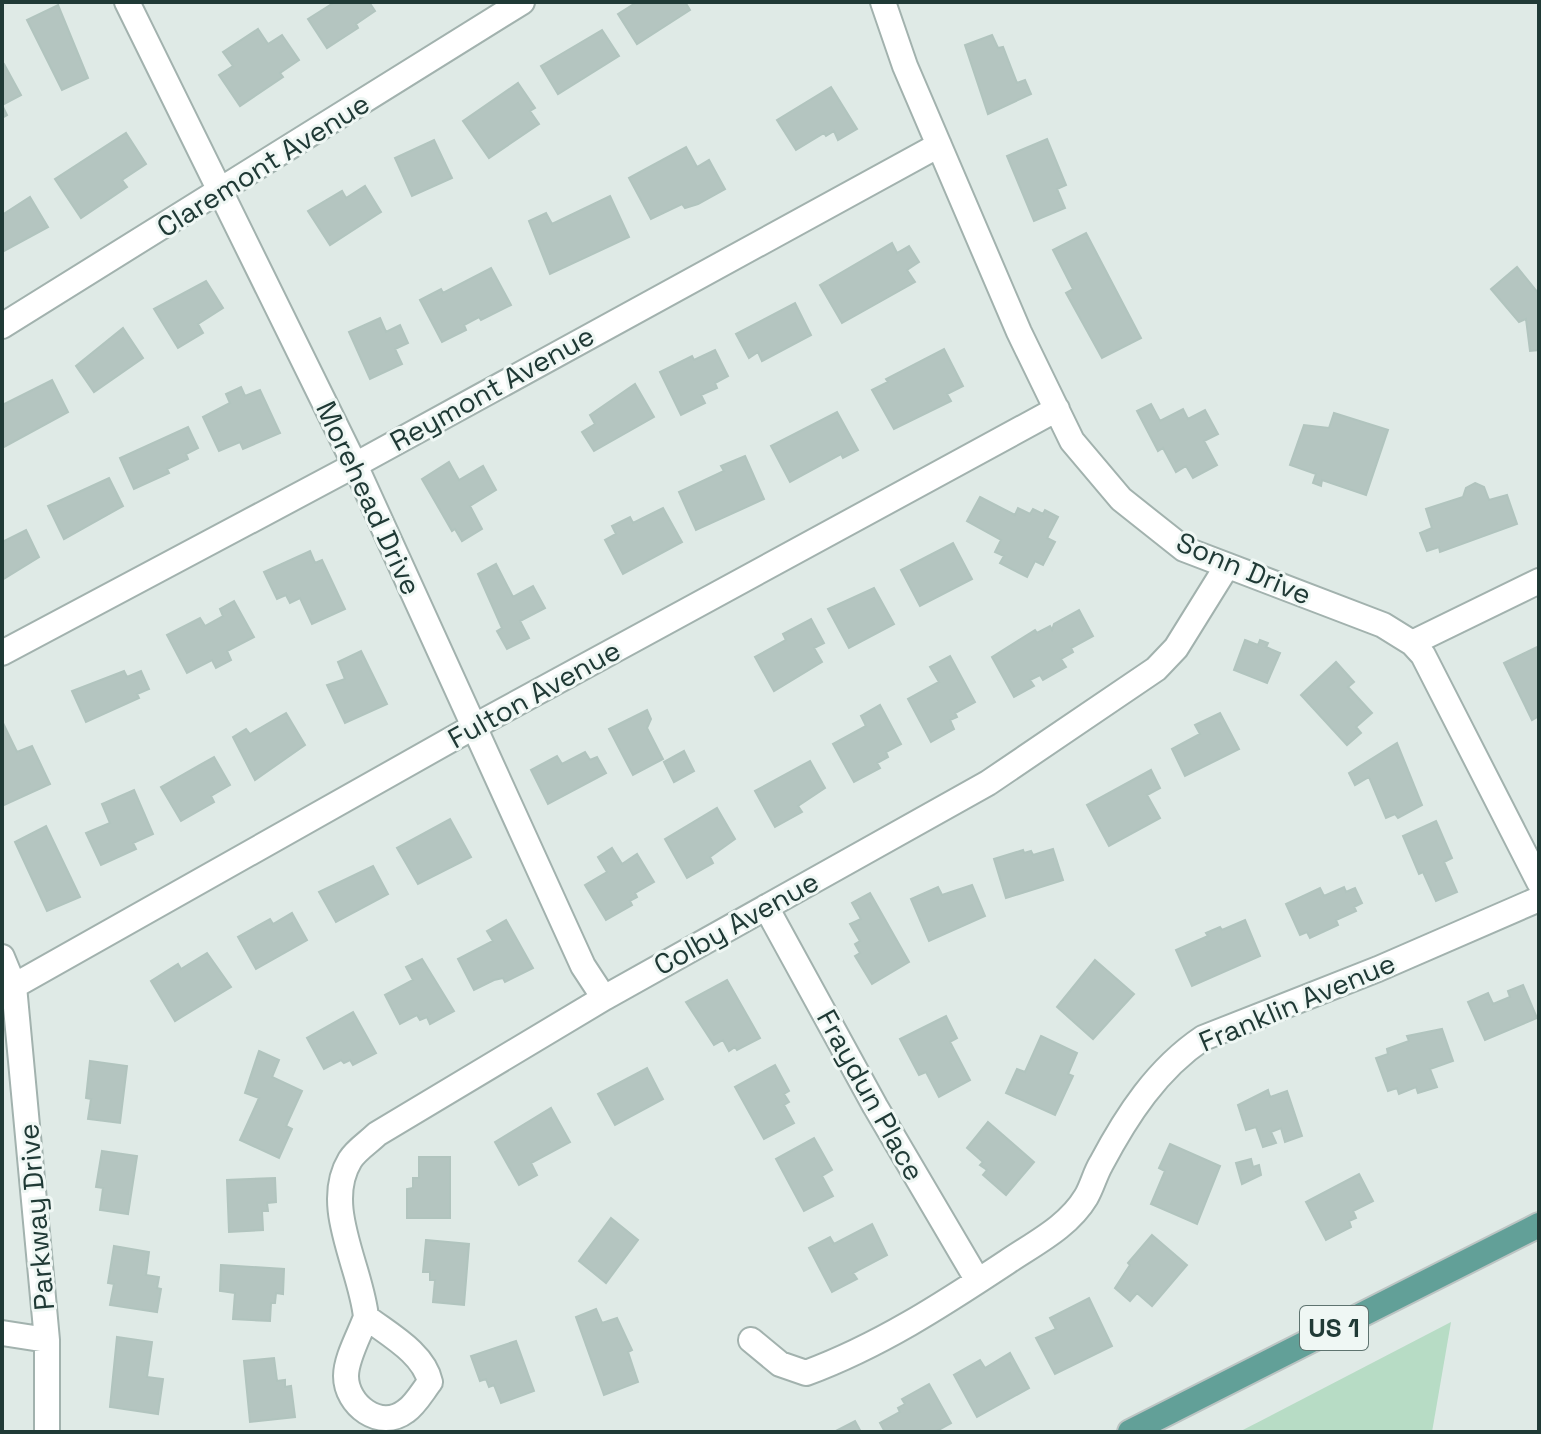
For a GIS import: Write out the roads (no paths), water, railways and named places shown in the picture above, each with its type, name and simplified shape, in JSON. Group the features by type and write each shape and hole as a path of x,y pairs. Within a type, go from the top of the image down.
{"main road":[{"name":"US 1","path":"1130,1432 1539,1225"}],"street":[{"name":"Morehead Drive","path":"127,2 223,191 355,465 583,966 604,998"},
{"name":"Claremont Avenue","path":"2,326 522,2"},
{"name":"Sonn Drive","path":"883,2 939,145 1019,332 1072,441 1121,499 1184,549 1383,625 1412,643 1423,655 1539,882"},
{"name":"Reymont Avenue","path":"2,653 355,465 939,145"},
{"name":"Fulton Avenue","path":"14,986 475,726 1057,409"},
{"name":"Colby Avenue","path":"366,1317 363,1287 340,1216 340,1188 351,1159 377,1134 604,998 988,783 1156,669 1176,648 1227,566"},
{"path":"1412,643 1539,581"},
{"name":"Franklin Avenue","path":"751,1340 780,1364 806,1373 847,1358 924,1317 1063,1224 1086,1197 1100,1165 1152,1081 1179,1054 1203,1038 1378,969 1539,899"},
{"name":"Fraydun Place","path":"766,907 875,1106 978,1281"},
{"name":"Parkway Drive","path":"2,957 14,986 47,1340 47,1432"},
{"path":"2,1333 47,1340"}]}
